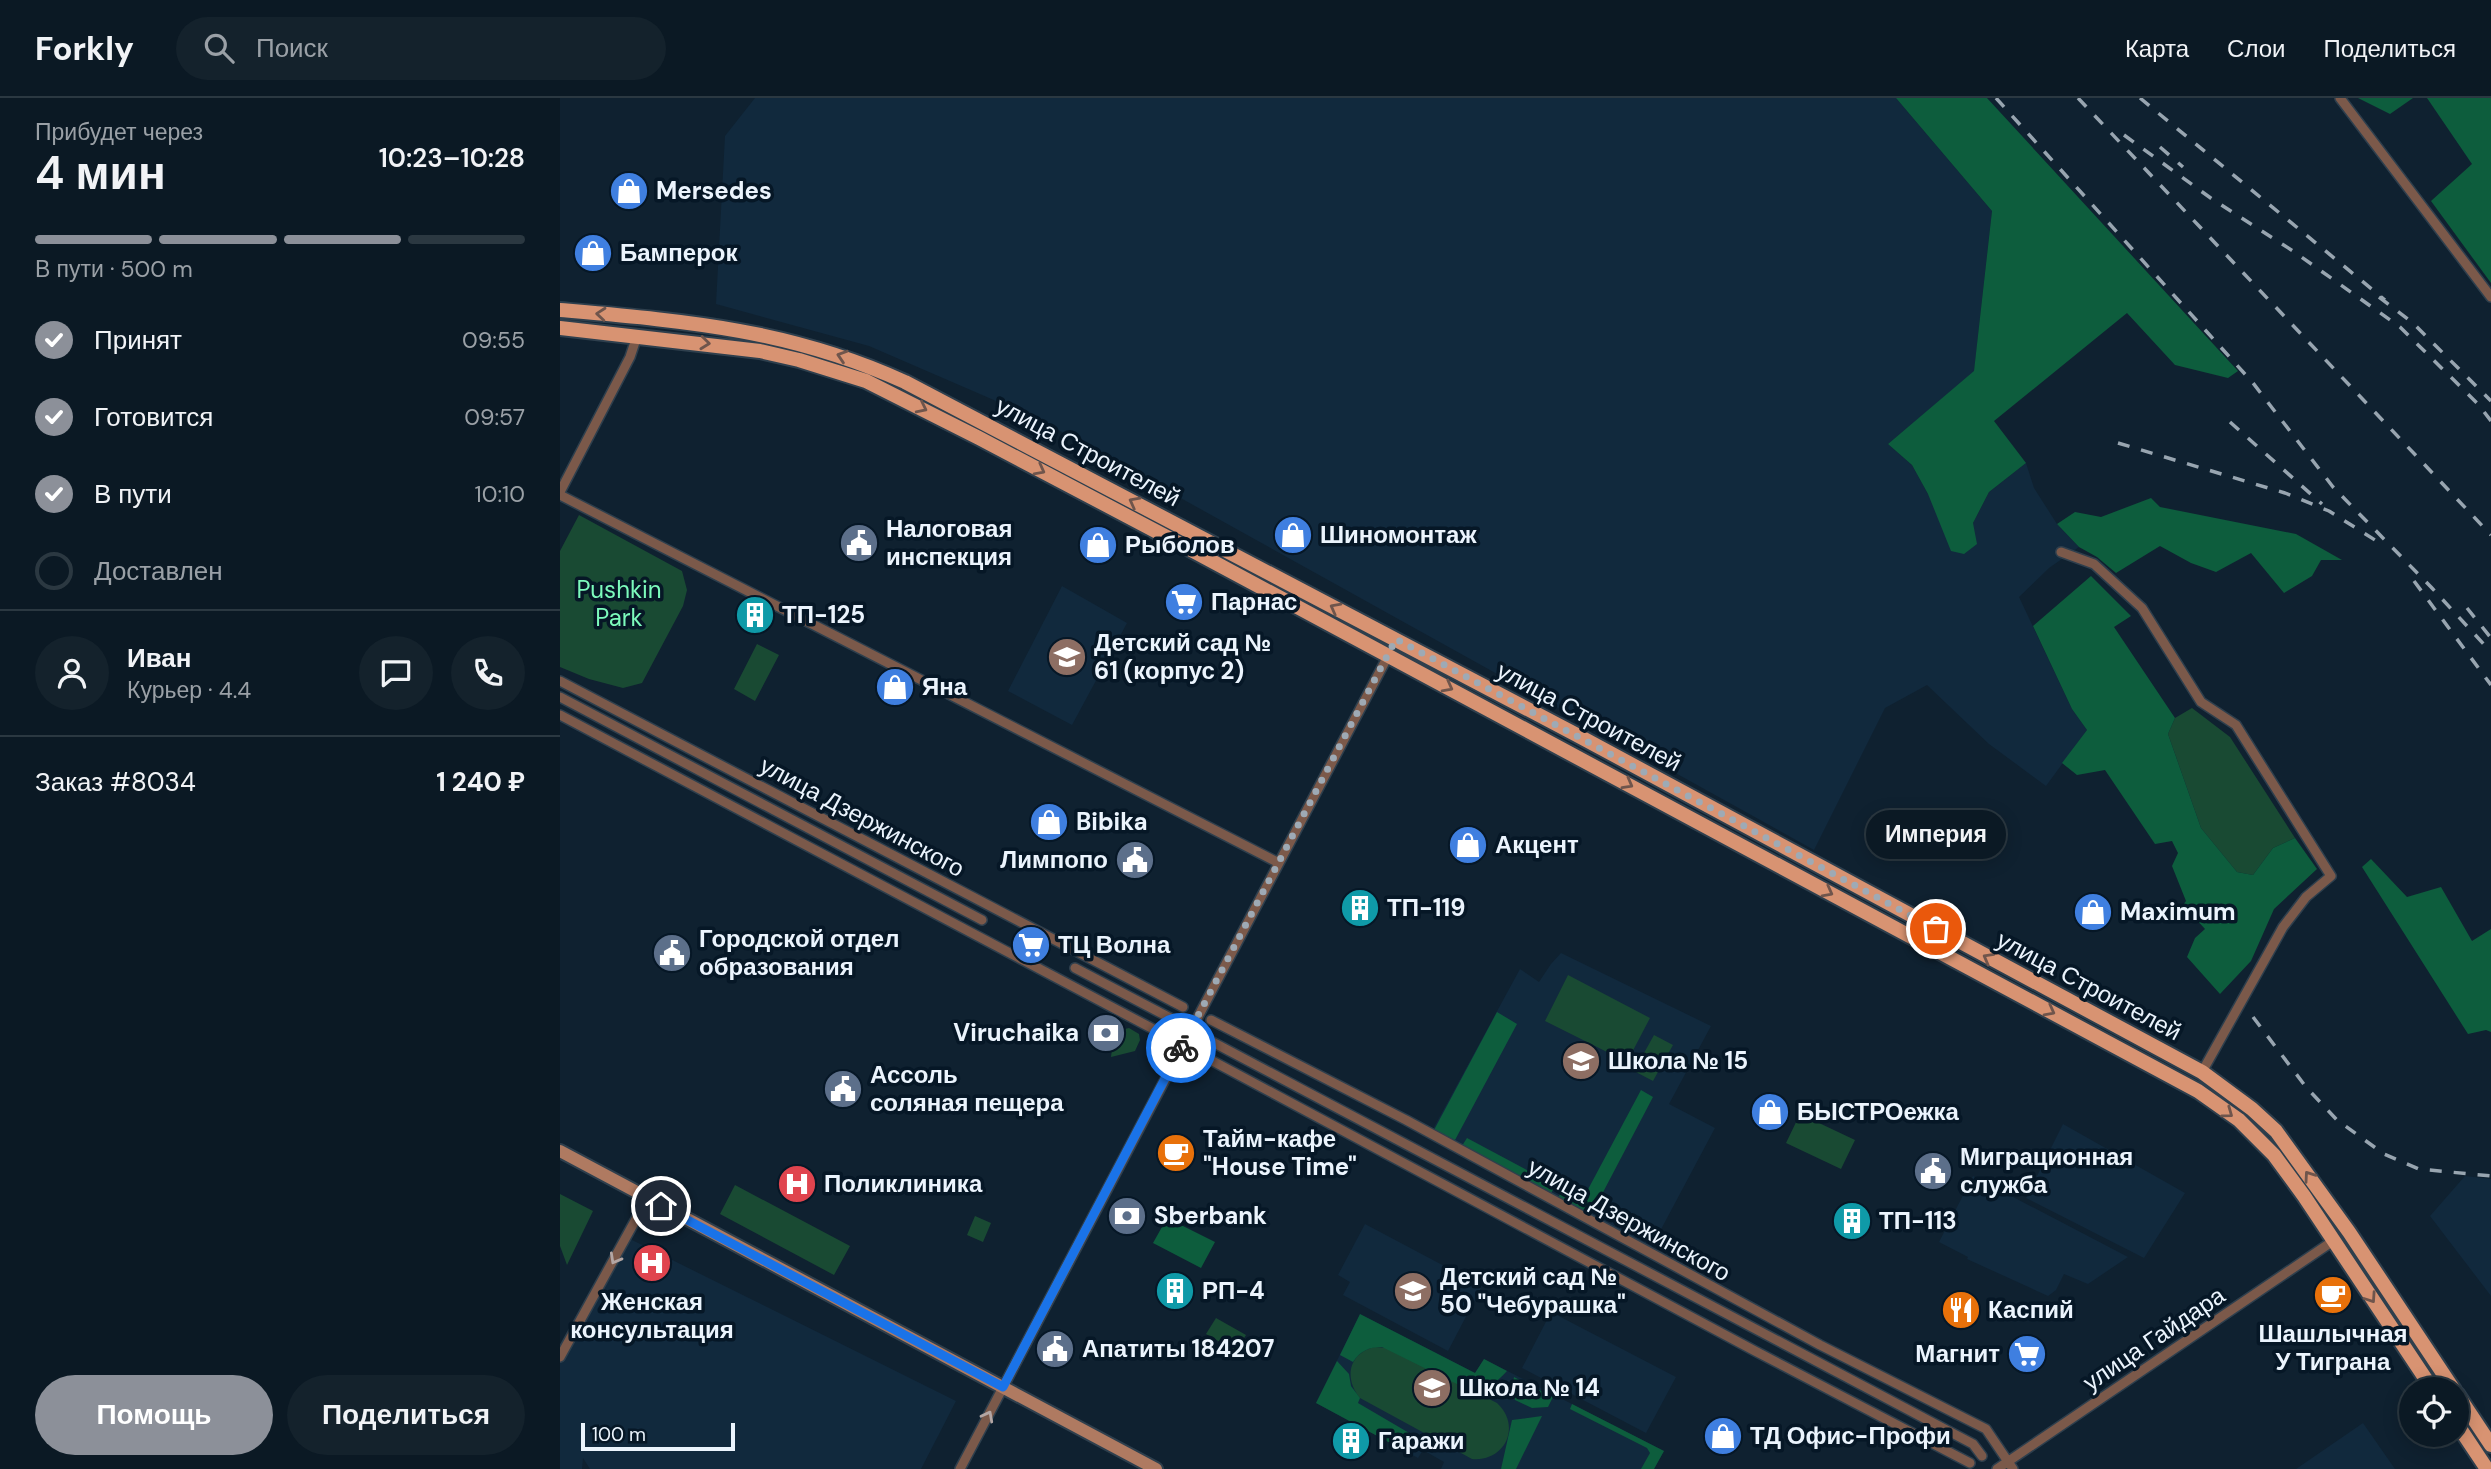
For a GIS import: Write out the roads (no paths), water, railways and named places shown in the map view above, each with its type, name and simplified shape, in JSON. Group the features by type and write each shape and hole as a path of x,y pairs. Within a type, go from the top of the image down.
{"main road":[{"name":"улица Строителей","path":"560,310 762,334 851,359 905,382 1396,639 2202,1072 2252,1109 2276,1131 2349,1232 2445,1377"},
{"path":"637,336 642,318"},
{"name":"улица Строителей","path":"560,328 760,351 866,381 1182,545 2198,1091 2239,1121 2274,1155 2424,1377"},
{"path":"1182,545 1189,531"},
{"path":"1388,656 1396,639"},
{"path":"1778,866 1787,850"},
{"path":"2024,998 2033,982"},
{"path":"2333,1241 2349,1232"},
{"path":"2469,1412 2491,1445"},
{"path":"2469,1442 2487,1469"}],"street":[{"path":"2340,98 2491,297"},
{"path":"637,336 630,358 560,493 1279,863"},
{"path":"2061,552 2094,564 2142,608 2202,702 2236,724 2332,876 2306,897 2283,928 2202,1072"},
{"path":"960,1469 1388,656"},
{"name":"улица Дзержинского","path":"560,681 1183,1007"},
{"name":"улица Дзержинского","path":"560,697 982,920"},
{"name":"улица Дзержинского","path":"560,715 1174,1040"},
{"path":"1075,968 1176,1021"},
{"name":"улица Дзержинского","path":"1211,1020 1406,1120 1820,1345 1986,1429 2010,1465"},
{"name":"улица Дзержинского","path":"1203,1037 1973,1444 1982,1456"},
{"path":"1192,1050 1970,1463"},
{"path":"560,1151 1156,1469"},
{"path":"560,1357 647,1199"},
{"name":"улица Гайдара","path":"1997,1469 2010,1465 2333,1241"}],"railway":[{"path":"1996,98 2253,383 2333,487 2491,652"},
{"path":"2078,98 2491,535"},
{"path":"2140,98 2385,300"},
{"path":"2124,135 2212,199 2293,251 2400,327 2478,404 2491,421"},
{"path":"2160,147 2183,167"},
{"path":"2379,297 2413,323 2491,401"},
{"path":"2230,422 2322,504"},
{"path":"2118,443 2285,493 2329,511 2375,540"},
{"path":"2414,581 2491,685"},
{"path":"2467,608 2491,638"},
{"path":"2253,1017 2306,1087 2337,1120 2384,1154 2419,1169 2491,1176"}],"place":[{"name":"Mersedes","path":"629,191"},
{"name":"Бамперок","path":"593,253"},
{"name":"Шиномонтаж","path":"1293,535"},
{"name":"Налоговая инспекция","path":"859,543"},
{"name":"Рыболов","path":"1098,545"},
{"name":"Парнас","path":"1184,602"},
{"name":"ТП-125","path":"755,615"},
{"name":"Детский сад № 61 (корпус 2)","path":"1067,657"},
{"name":"Яна","path":"895,687"},
{"name":"Bibika","path":"1049,822"},
{"name":"Акцент","path":"1468,845"},
{"name":"Лимпопо","path":"1135,860"},
{"name":"ТП-119","path":"1360,908"},
{"name":"Maximum","path":"2093,912"},
{"name":"Империя","path":"1936,929"},
{"name":"ТЦ Волна","path":"1031,945"},
{"name":"Городской отдел образования","path":"672,953"},
{"name":"Viruchaika","path":"1106,1033"},
{"name":"Школа № 15","path":"1581,1061"},
{"name":"Ассоль соляная пещера","path":"843,1089"},
{"name":"БЫСТРОежка","path":"1770,1112"},
{"name":"Тайм-кафе \"House Time\"","path":"1176,1153"},
{"name":"Миграционная служба","path":"1933,1171"},
{"name":"Поликлиника","path":"797,1184"},
{"name":"Sberbank","path":"1127,1216"},
{"name":"ТП-113","path":"1852,1221"},
{"name":"Женская консультация","path":"652,1263"},
{"name":"РП-4","path":"1175,1291"},
{"name":"Детский сад № 50 \"Чебурашка\"","path":"1413,1291"},
{"name":"Шашлычная У Тиграна","path":"2333,1295"},
{"name":"Каспий","path":"1961,1310"},
{"name":"Апатиты 184207","path":"1055,1349"},
{"name":"Магнит","path":"2027,1354"},
{"name":"Школа № 14","path":"1432,1388"},
{"name":"ТД Офис-Профи","path":"1723,1436"},
{"name":"Гаражи","path":"1351,1441"}],"park label":[{"name":"Pushkin Park","path":"619,604"}]}
